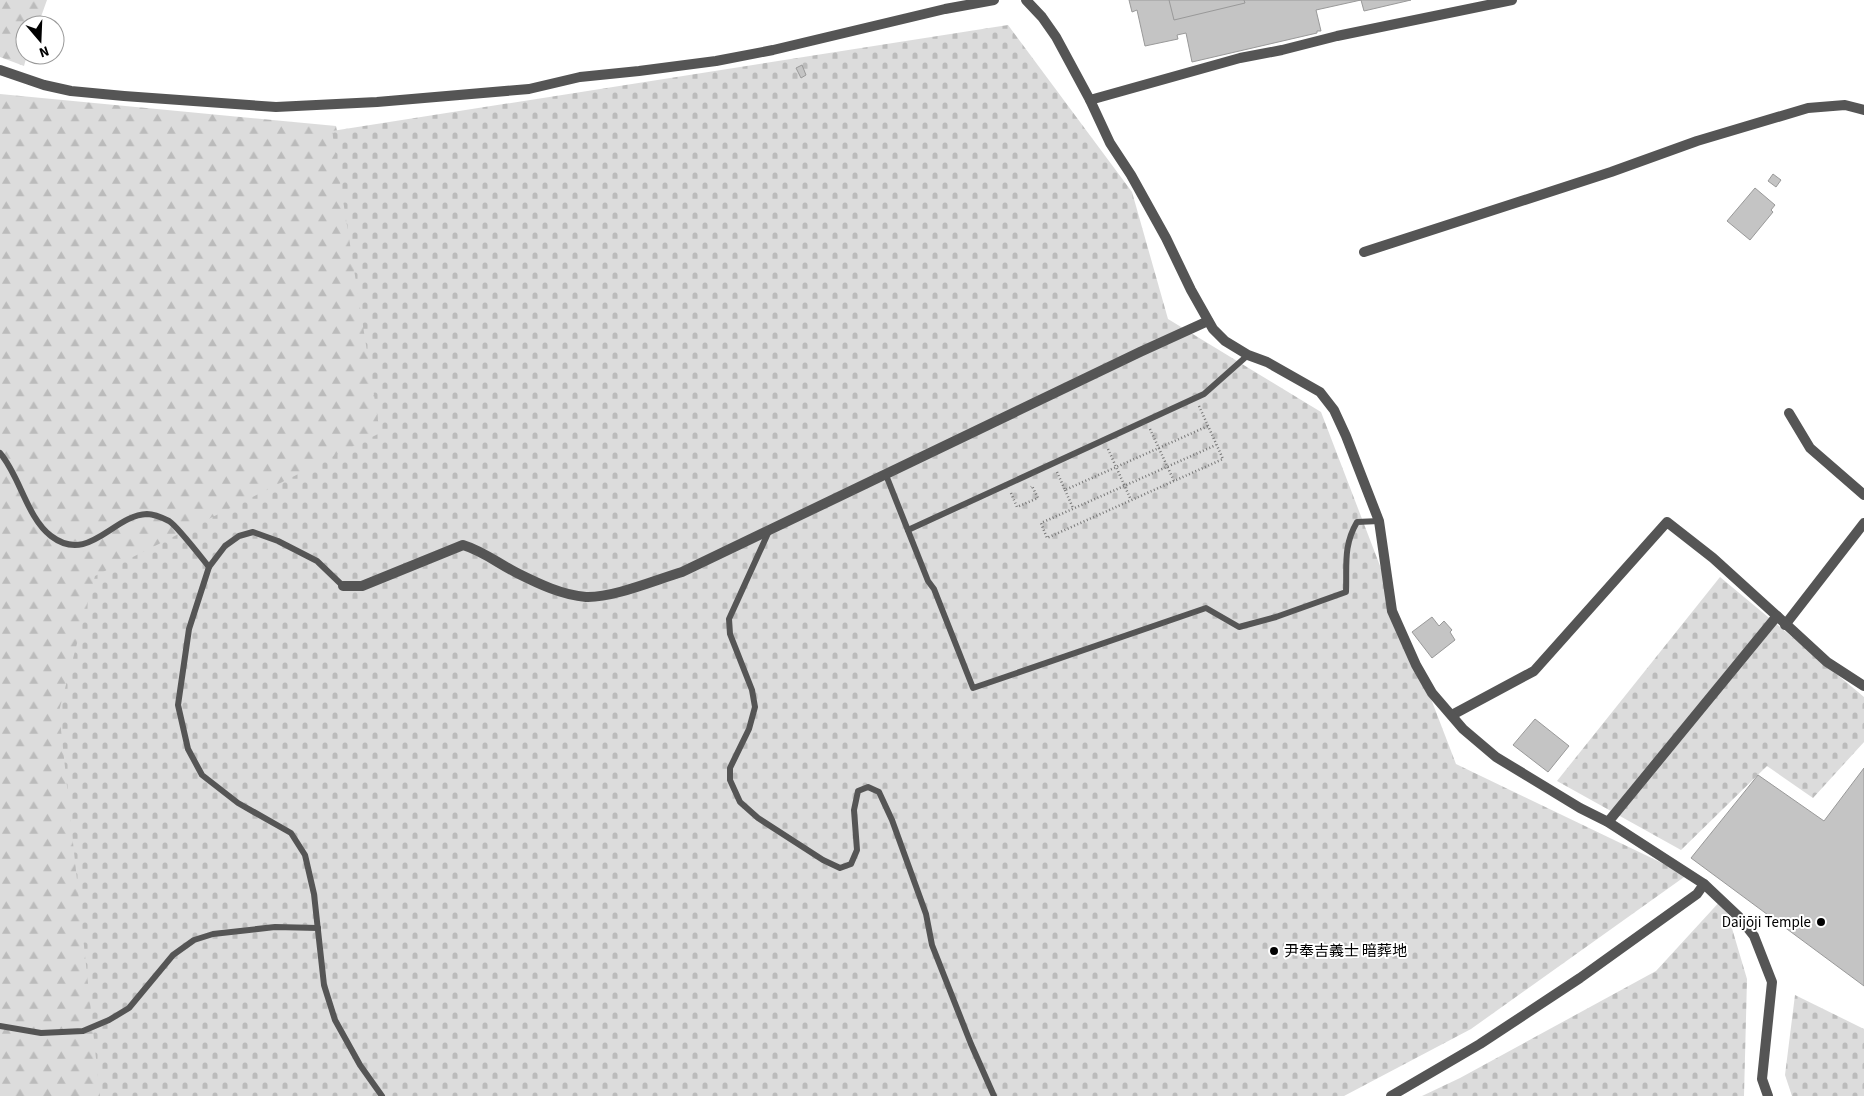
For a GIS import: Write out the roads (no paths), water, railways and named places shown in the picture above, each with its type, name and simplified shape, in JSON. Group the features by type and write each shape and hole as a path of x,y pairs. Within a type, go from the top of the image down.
{"street":[{"path":"0,70 44,85 71,91 124,96 276,107 377,102 529,89 580,76 639,71 716,60 773,50 994,0"},
{"path":"1026,0 1042,17 1056,37 1110,142 1131,175 1166,238 1208,321 1225,341 1320,392 1334,410 1379,521 1392,611 1416,665 1432,693 1463,729 1496,757 1580,808 1608,822 1704,884 1739,917 1754,936 1772,982 1762,1079 1768,1096"},
{"path":"1090,100 1240,58 1512,0"},
{"path":"1364,252 1611,172 1697,141 1808,108 1845,105 1864,110"},
{"path":"342,586 362,586 463,545 476,549 513,571 548,588 586,597 609,595 682,572 1208,321"},
{"path":"1789,412 1810,448 1864,495"},
{"path":"1452,715 1534,671 1667,522 1714,558 1827,662 1864,686"},
{"path":"1785,624 1864,523"},
{"path":"1608,822 1777,616"},
{"path":"1391,1096 1480,1044 1580,978 1697,894 1704,884"}],"lane":[{"path":"908,530 1204,394 1248,355"},
{"path":"0,453 10,464 35,518 50,536 67,546 84,545 136,516 150,514 171,522 209,567"},
{"path":"886,475 973,688 1206,608 1239,627 1276,617 1346,592 1347,543 1352,532 1357,522 1379,521"},
{"path":"769,531 729,620 730,634 752,690 755,706 749,729 730,768 730,780 740,802 758,818 822,860 840,868 851,864 857,850 854,810 858,791 868,786 879,792 892,820 926,914 932,945 970,1044 994,1096"},
{"path":"342,586 317,561 278,541 253,532 239,536 226,546 209,567 189,629 178,705 188,749 202,775 238,803 291,833 305,855 314,894 324,985 335,1020 360,1065 382,1096"},
{"path":"0,1026 41,1033 83,1031 129,1008 173,955 194,940 213,934 275,927 318,928"}],"place":[{"name":"Daijōji Temple","path":"1821,922"},
{"name":"尹奉吉義士 暗葬地","path":"1274,951"}]}
